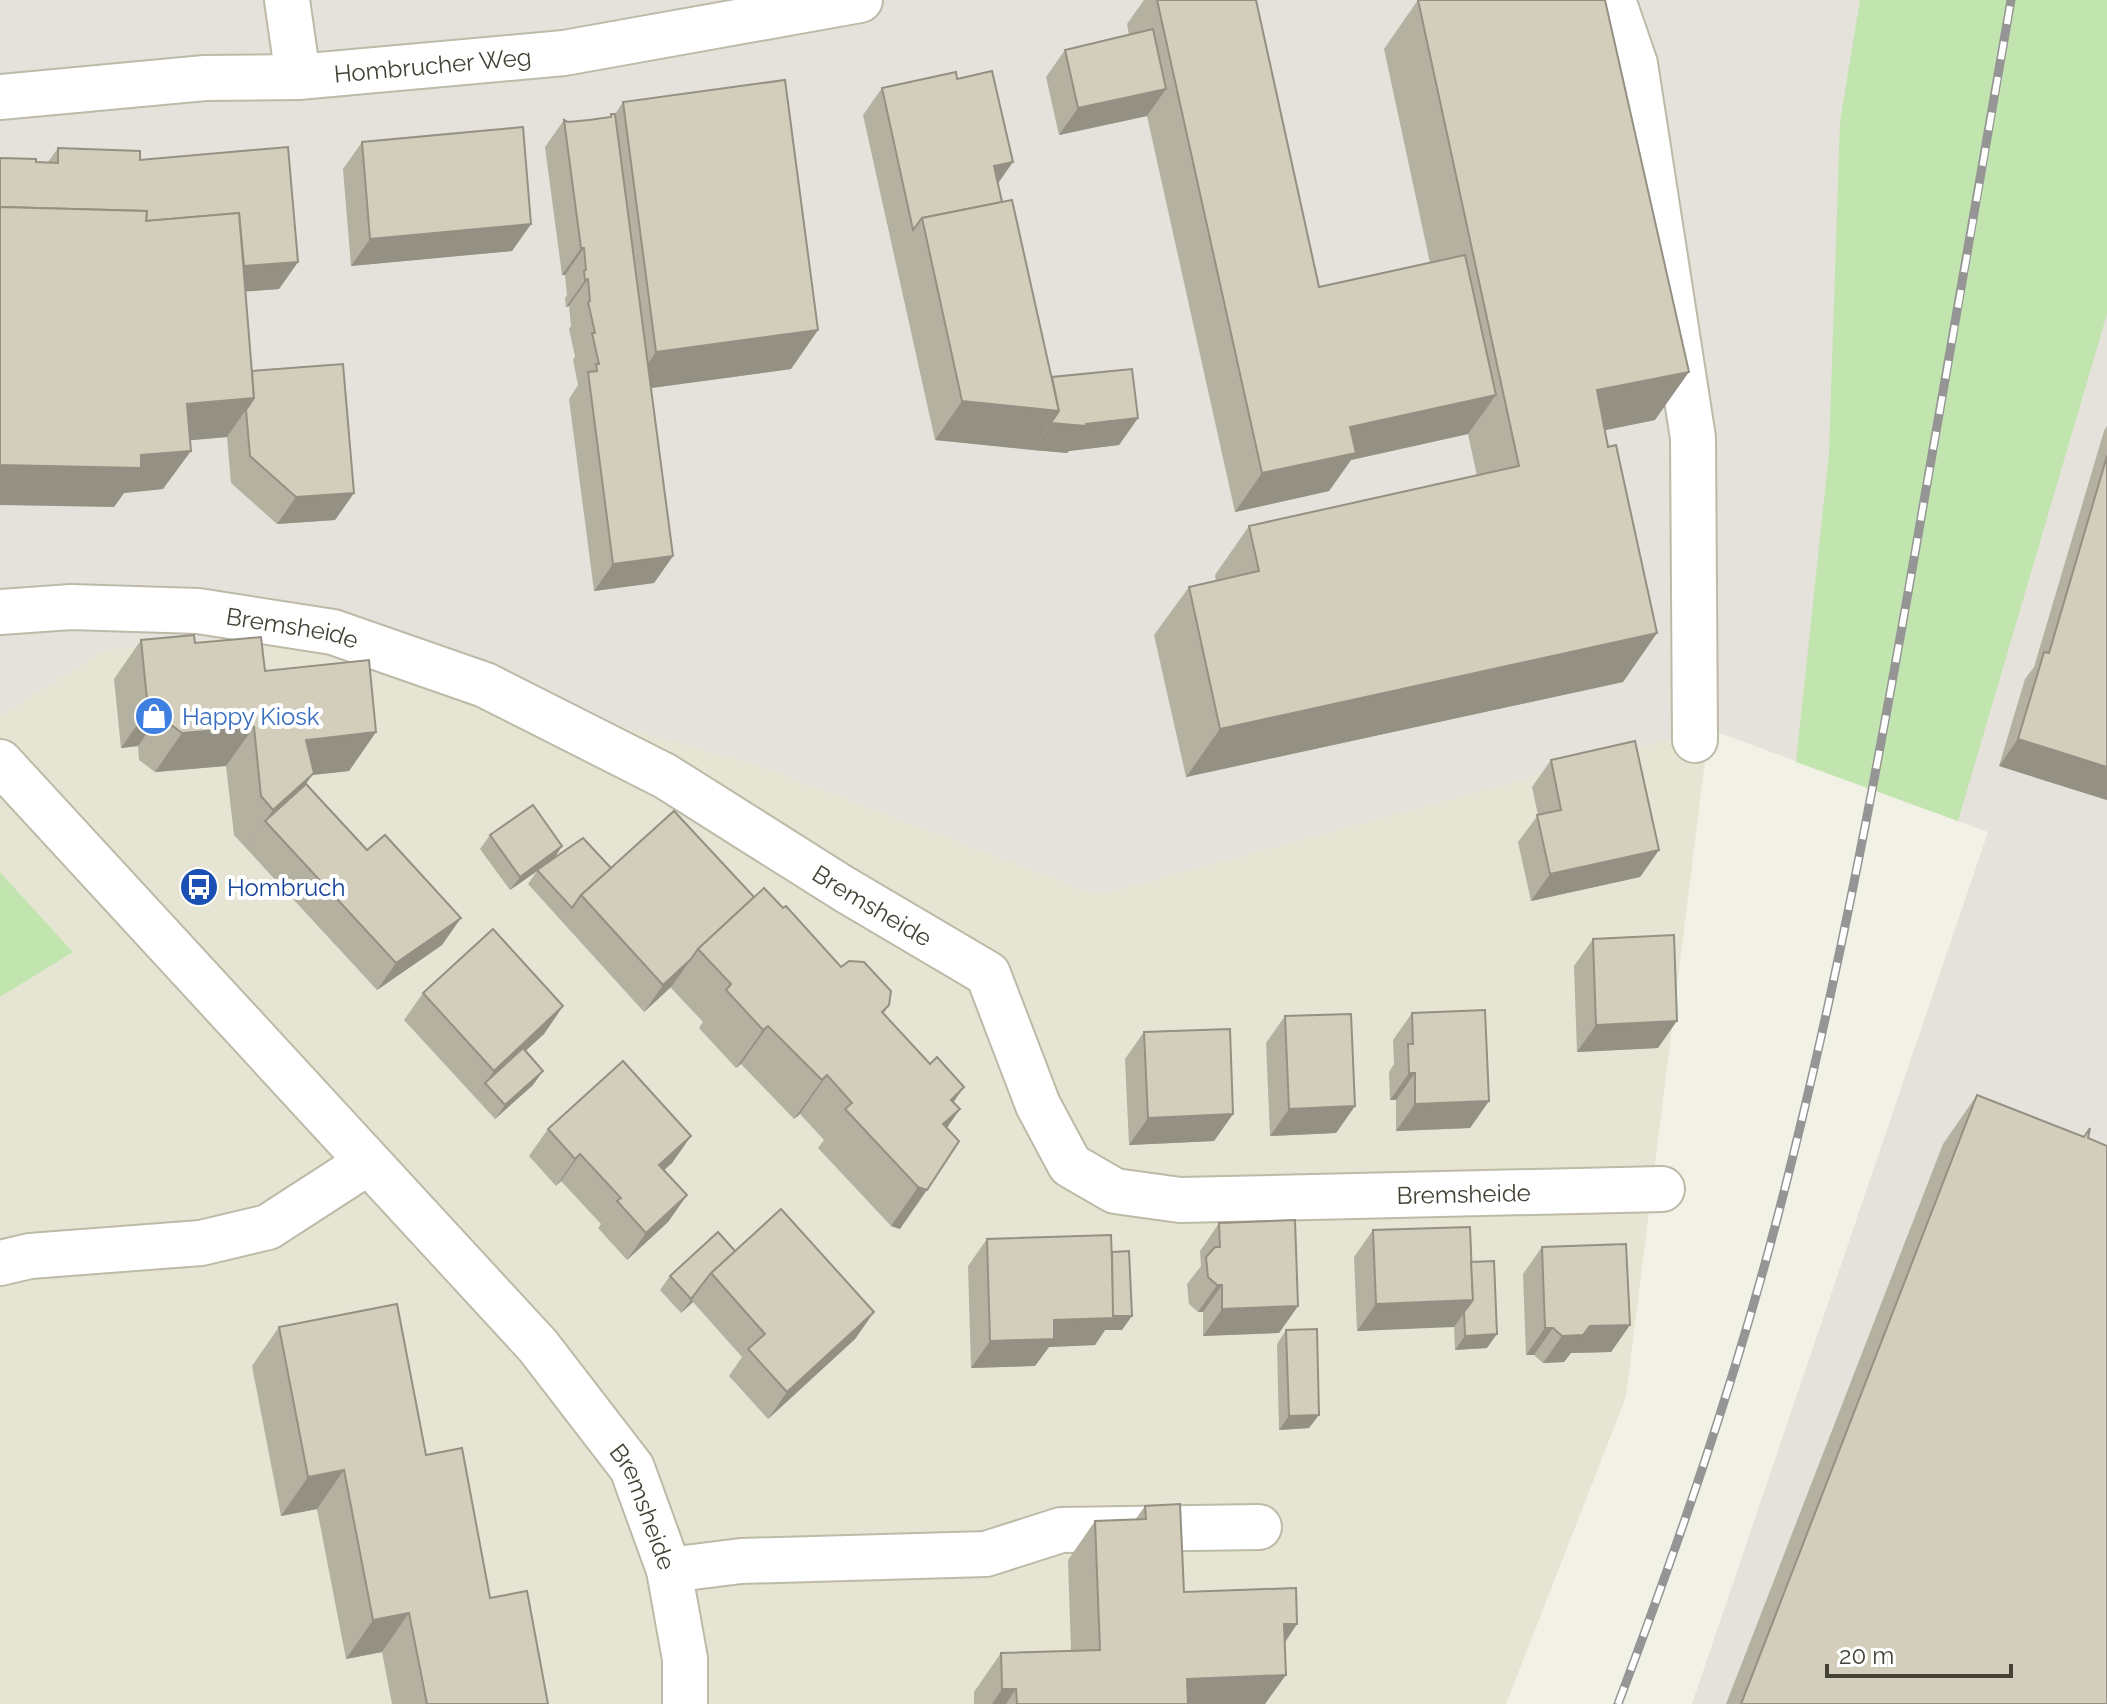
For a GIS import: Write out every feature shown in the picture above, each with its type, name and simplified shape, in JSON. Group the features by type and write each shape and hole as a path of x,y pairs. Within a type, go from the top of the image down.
{"street":[{"path":"287,0 298,77"},
{"name":"Hombrucher Weg","path":"0,97 205,78 298,77 564,53 860,0"},
{"path":"1613,0 1635,64 1693,438 1695,740"},
{"name":"Bremsheide","path":"0,612 71,607 198,611 333,632 485,685 652,769 844,889 988,974 1038,1105 1070,1165 1115,1191 1180,1200 1662,1189"},
{"name":"Bremsheide","path":"0,762 538,1346 632,1468 669,1570 685,1659 685,1704"},
{"path":"0,1263 30,1256 201,1243 268,1227 367,1163"},
{"path":"669,1570 741,1561 986,1554 1061,1530 1259,1527"}],"shaded area":[{"path":"0,0 2107,0 2107,1704 1692,1704 1988,832 1709,729 1098,895 757,765 286,632 105,650 0,716"},
{"name":"Hombruch","path":"286,632 757,765 1098,895 1709,729 1626,1397 1506,1704 0,1704 0,997 73,952 0,872 0,716 105,650"}],"green space":[{"path":"1860,0 2107,0 2107,314 1958,821 1796,762 1829,453 1840,121"},
{"path":"0,872 73,952 0,997"}],"building":[{"path":"1157,0 1256,0 1319,287 1465,255 1496,395 1350,427 1356,453 1262,473"},
{"path":"1418,0 1605,0 1689,372 1597,390 1608,447 1616,445 1657,633 1220,729 1189,587 1259,571 1249,526 1519,466"},
{"path":"1153,29 1166,89 1078,108 1065,50"},
{"path":"992,71 1013,162 994,166 1002,202 922,218 913,230 882,88 956,72 957,79"},
{"path":"785,80 818,330 656,352 623,102"},
{"path":"615,114 673,556 613,564 588,372 597,371 596,364 599,364 592,333 595,333 588,302 588,279 585,280 584,248 581,248 564,120 589,120 611,117"},
{"path":"523,127 531,224 370,239 362,142"},
{"path":"288,147 298,262 244,266 239,213 146,221 147,211 0,207 0,158 58,163 58,148 140,151 140,160"},
{"path":"1012,200 1059,411 962,401 922,218"},
{"path":"0,207 147,211 146,221 239,213 254,398 187,404 191,451 141,455 141,468 0,465"},
{"path":"343,364 354,493 296,497 250,456 246,410 254,398 252,371"},
{"path":"1132,369 1138,418 1086,426 1051,423 1059,411 1052,377"},
{"path":"2107,456 2107,767 2018,739 2044,652 2049,653"},
{"path":"194,635 195,643 261,637 265,671 369,660 376,732 306,740 314,773 273,810 261,796 254,727 182,733 166,721 165,708 148,709 141,640"},
{"path":"1635,741 1659,850 1550,874 1537,815 1561,810 1551,760"},
{"path":"306,784 367,850 385,835 461,918 396,963 265,821"},
{"path":"533,805 562,846 520,877 490,835"},
{"path":"674,811 754,897 663,985 581,895"},
{"path":"583,838 611,868 581,895 572,908 537,870"},
{"path":"764,888 783,908 786,906 841,967 849,961 864,962 891,991 889,1005 882,1012 930,1064 937,1057 964,1087 951,1100 960,1109 943,1124 959,1141 927,1190 918,1187 845,1109 852,1103 827,1075 822,1080 768,1026 763,1030 726,990 731,984 698,949"},
{"path":"493,929 563,1006 494,1071 423,993"},
{"path":"1674,935 1677,1021 1596,1025 1593,939"},
{"path":"1485,1010 1489,1101 1415,1104 1415,1073 1409,1073 1408,1044 1413,1044 1412,1013"},
{"path":"1351,1014 1355,1106 1289,1109 1285,1016"},
{"path":"1230,1029 1233,1114 1148,1118 1144,1032"},
{"path":"523,1048 543,1071 505,1105 485,1083"},
{"path":"623,1061 691,1136 659,1165 687,1195 646,1233 617,1201 621,1198 580,1154 575,1159 548,1129"},
{"path":"1977,1095 2084,1137 2090,1128 2088,1138 2107,1146 2107,1704 1741,1704"},
{"path":"781,1209 874,1312 787,1392 748,1349 765,1334 711,1273"},
{"path":"1295,1220 1298,1306 1222,1309 1222,1285 1217,1285 1208,1277 1206,1257 1215,1247 1220,1247 1219,1223"},
{"path":"1470,1227 1473,1300 1376,1304 1373,1230"},
{"path":"718,1232 735,1251 711,1273 691,1299 670,1276"},
{"path":"1111,1235 1114,1318 1054,1320 1054,1339 990,1341 987,1239"},
{"path":"1626,1244 1630,1325 1590,1326 1583,1335 1562,1336 1553,1328 1545,1328 1542,1247"},
{"path":"1129,1251 1132,1316 1113,1316 1112,1252"},
{"path":"1494,1261 1497,1334 1465,1336 1464,1312 1473,1300 1471,1262"},
{"path":"397,1304 426,1455 462,1448 490,1598 527,1591 548,1704 427,1704 409,1613 373,1620 344,1470 308,1477 279,1327"},
{"path":"1317,1329 1319,1415 1289,1416 1286,1330"},
{"path":"1180,1504 1184,1592 1296,1588 1297,1624 1284,1624 1286,1675 1187,1679 1188,1704 1017,1704 1016,1689 1002,1689 1001,1653 1100,1650 1095,1521 1146,1519 1145,1506"}],"railway":[{"path":"1618,1704 1724,1403 1777,1219 1818,1052 1886,716 2011,0"}],"place":[{"name":"Happy Kiosk","path":"154,716"},
{"name":"Hombruch","path":"199,887"}]}
